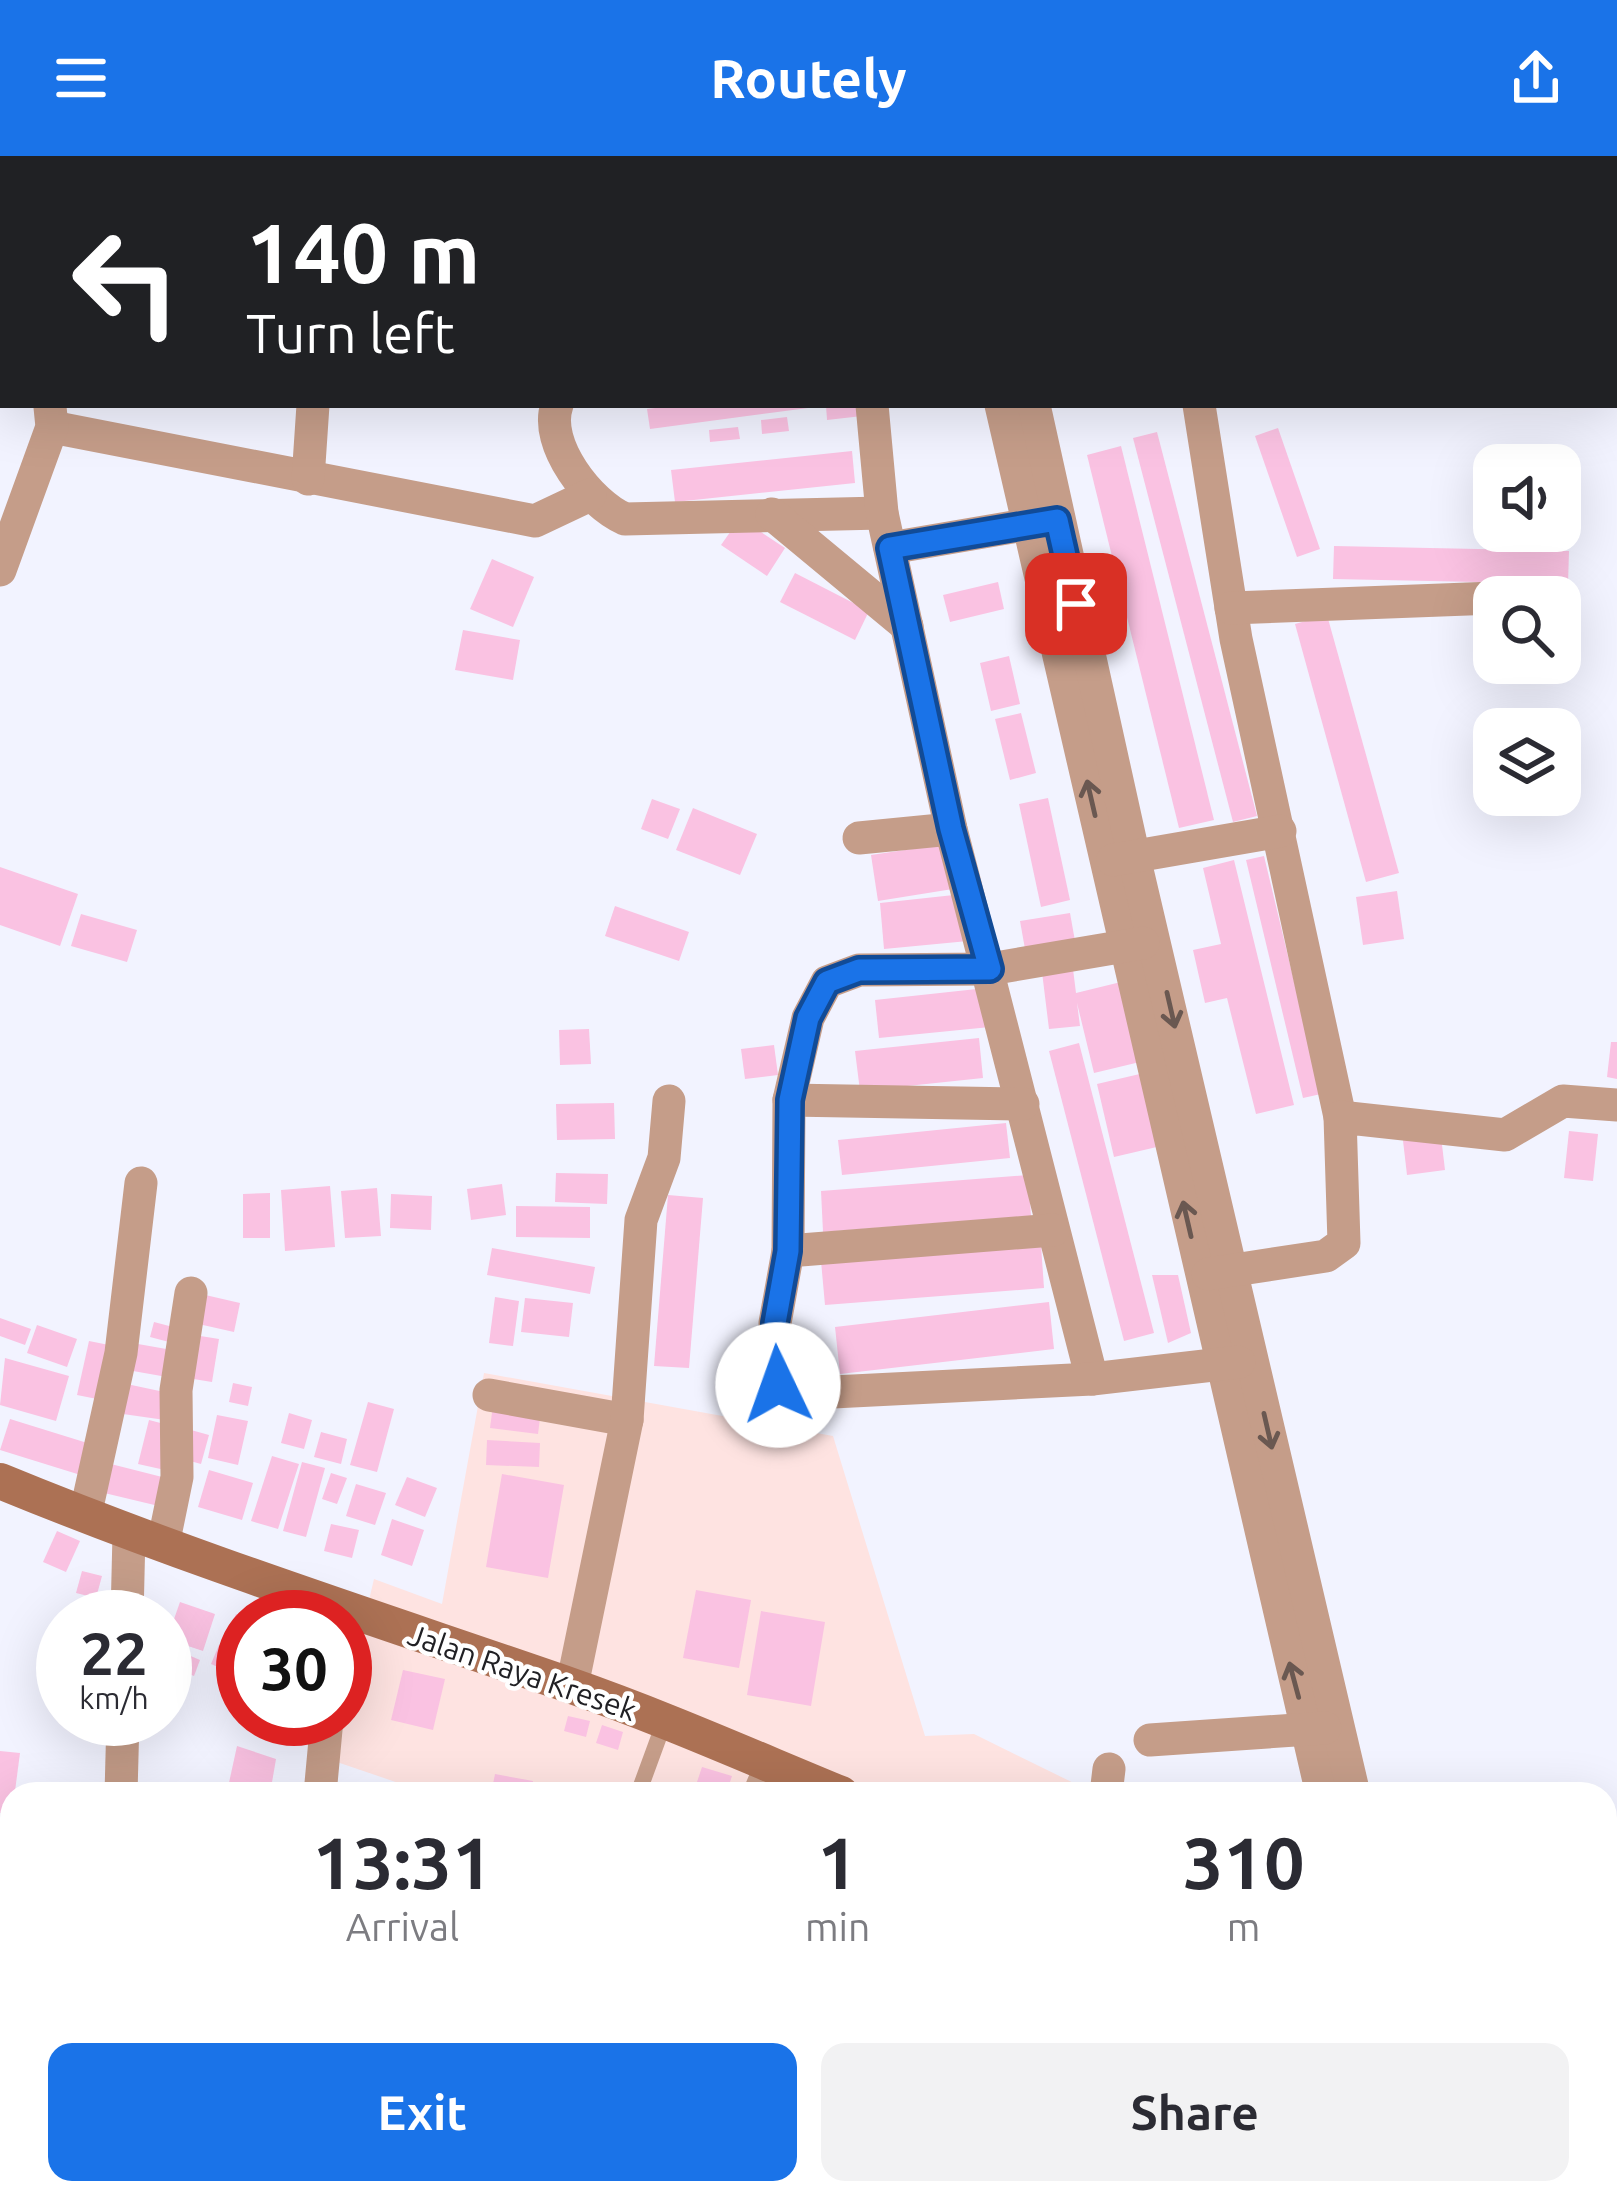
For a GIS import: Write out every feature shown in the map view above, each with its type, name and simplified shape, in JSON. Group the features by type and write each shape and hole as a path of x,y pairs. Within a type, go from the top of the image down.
{"main road":[{"name":"Jalan Raya Kresek","path":"0,1481 288,1590"},
{"name":"Jalan Raya Kresek","path":"372,1628 572,1686 664,1723 765,1780"}],"street":[{"path":"308,479 313,408"},
{"path":"557,408 554,426 590,495 625,519 882,514"},
{"path":"872,408 882,514 951,829 1092,1378"},
{"path":"1002,408 1042,522 1323,1728 1348,1782"},
{"path":"1034,408 1042,522"},
{"path":"1199,408 1231,608 1340,1118 1344,1243 1326,1256 1215,1273"},
{"path":"0,570 51,416 308,479 536,521 590,495"},
{"path":"772,514 907,626"},
{"path":"890,548 1042,522"},
{"path":"1231,608 1473,599"},
{"path":"859,838 951,829"},
{"path":"1120,859 1280,831"},
{"path":"1140,944 990,969 859,970 827,982 808,1018 790,1100 788,1251 775,1323 778,1385 784,1391 1092,1378 1236,1363"},
{"path":"790,1100 1023,1104"},
{"path":"572,1686 627,1420 641,1220 664,1158 669,1101"},
{"path":"1340,1118 1505,1135 1563,1101 1617,1105"},
{"path":"85,1516 122,1353 141,1184"},
{"path":"788,1251 1053,1230"},
{"path":"134,1590 146,1540 177,1477 176,1390 191,1293"},
{"path":"489,1396 627,1420"},
{"path":"1150,1740 1323,1728"},
{"path":"1322,1782 1323,1728"},
{"path":"121,1782 122,1746"},
{"path":"321,1782 324,1746"}],"lane":[{"path":"642,1782 664,1723"}],"shaded area":[{"path":"484,1373 833,1436 925,1736 974,1734 1072,1782 396,1782 331,1760 334,1746 372,1746 374,1579 442,1604"}],"building":[{"path":"655,408 808,408 650,429 647,409"},
{"path":"826,408 870,408 871,415 827,420"},
{"path":"787,417 789,431 762,434 761,420"},
{"path":"738,427 740,439 710,442 709,430"},
{"path":"1278,428 1320,549 1297,557 1255,436"},
{"path":"1157,432 1257,816 1233,822 1133,438"},
{"path":"1121,446 1214,820 1179,828 1087,455"},
{"path":"852,451 855,483 675,502 671,470"},
{"path":"740,518 785,548 767,576 721,545"},
{"path":"1334,546 1569,552 1568,576 1473,576 1473,582 1333,579"},
{"path":"492,559 534,577 513,627 470,609"},
{"path":"795,573 869,611 855,640 780,602"},
{"path":"998,582 1004,609 950,622 943,595"},
{"path":"1327,615 1399,873 1366,882 1295,624"},
{"path":"463,630 520,640 513,680 455,670"},
{"path":"1009,656 1020,704 991,711 980,663"},
{"path":"1021,713 1036,773 1010,780 995,719"},
{"path":"1048,798 1070,900 1041,907 1019,804"},
{"path":"652,799 680,809 668,839 641,829"},
{"path":"693,808 757,834 740,875 676,850"},
{"path":"952,843 959,888 878,901 871,855"},
{"path":"1264,856 1321,1094 1303,1098 1246,860"},
{"path":"1234,860 1294,1105 1256,1114 1227,998 1205,1003 1193,950 1221,944 1203,868"},
{"path":"0,867 78,894 60,946 0,925"},
{"path":"1397,891 1404,939 1363,945 1356,897"},
{"path":"963,894 968,941 884,949 880,903"},
{"path":"615,906 689,932 679,961 605,936"},
{"path":"1070,913 1075,941 1025,949 1020,921"},
{"path":"81,914 137,930 127,962 71,946"},
{"path":"1073,969 1076,993 1125,981 1144,1061 1094,1073 1077,1003 1080,1026 1049,1029 1042,972"},
{"path":"986,988 990,1027 879,1038 875,1000"},
{"path":"589,1029 591,1064 560,1065 559,1030"},
{"path":"979,1038 983,1078 860,1091 855,1051"},
{"path":"1611,1042 1617,1042 1617,1079 1607,1077"},
{"path":"1079,1043 1154,1333 1124,1341 1049,1051"},
{"path":"774,1045 778,1075 745,1079 741,1049"},
{"path":"1144,1073 1161,1146 1114,1157 1097,1084"},
{"path":"614,1103 615,1139 557,1140 556,1104"},
{"path":"1006,1123 1010,1158 842,1175 838,1140"},
{"path":"1440,1128 1445,1170 1407,1175 1402,1132"},
{"path":"1569,1131 1598,1134 1593,1181 1564,1178"},
{"path":"556,1173 608,1174 607,1204 555,1202"},
{"path":"1028,1175 1031,1216 823,1232 821,1191"},
{"path":"502,1184 506,1215 471,1220 467,1189"},
{"path":"330,1186 335,1247 285,1251 281,1190"},
{"path":"377,1188 381,1236 345,1238 341,1191"},
{"path":"270,1193 270,1238 243,1238 243,1194"},
{"path":"391,1194 432,1196 431,1230 390,1228"},
{"path":"668,1195 703,1198 689,1368 654,1366"},
{"path":"516,1206 590,1207 590,1238 516,1237"},
{"path":"1041,1245 1044,1288 825,1305 821,1261"},
{"path":"492,1248 595,1267 590,1294 487,1275"},
{"path":"1152,1275 1178,1275 1191,1333 1168,1343"},
{"path":"201,1294 240,1303 234,1332 194,1323"},
{"path":"495,1297 519,1301 513,1346 489,1343"},
{"path":"525,1298 573,1303 569,1337 521,1332"},
{"path":"1049,1302 1054,1349 840,1374 835,1327"},
{"path":"0,1318 31,1329 25,1345 0,1336"},
{"path":"154,1322 173,1327 169,1342 150,1337"},
{"path":"37,1325 77,1339 67,1367 27,1353"},
{"path":"188,1334 219,1339 212,1382 181,1377"},
{"path":"89,1341 119,1347 107,1401 77,1395"},
{"path":"138,1344 172,1350 167,1377 133,1371"},
{"path":"5,1358 69,1376 56,1421 0,1405"},
{"path":"122,1383 169,1393 165,1420 116,1413"},
{"path":"233,1383 252,1387 248,1406 229,1402"},
{"path":"368,1402 394,1409 377,1472 350,1465"},
{"path":"493,1405 541,1410 538,1434 490,1428"},
{"path":"289,1413 312,1420 304,1449 281,1443"},
{"path":"217,1415 248,1421 238,1465 208,1458"},
{"path":"10,1419 97,1446 87,1477 0,1450"},
{"path":"149,1420 176,1427 165,1470 138,1464"},
{"path":"191,1430 209,1435 201,1464 183,1459"},
{"path":"321,1432 347,1439 341,1464 314,1457"},
{"path":"487,1440 540,1443 539,1467 486,1465"},
{"path":"272,1456 299,1464 278,1529 251,1521"},
{"path":"103,1462 174,1480 167,1508 96,1491"},
{"path":"302,1462 325,1468 306,1537 283,1531"},
{"path":"209,1470 253,1483 242,1520 198,1507"},
{"path":"331,1473 347,1478 337,1504 322,1499"},
{"path":"502,1474 564,1485 548,1578 486,1567"},
{"path":"407,1477 437,1488 425,1517 395,1505"},
{"path":"356,1484 386,1493 375,1525 346,1516"},
{"path":"392,1519 424,1530 412,1566 381,1555"},
{"path":"331,1524 359,1530 352,1558 324,1551"},
{"path":"57,1531 80,1541 66,1572 43,1562"},
{"path":"82,1571 102,1576 98,1590 77,1590"},
{"path":"696,1590 751,1600 739,1668 683,1658"},
{"path":"192,1606 215,1614 203,1651 192,1647"},
{"path":"761,1611 825,1622 811,1706 747,1695"},
{"path":"192,1657 200,1660 192,1675"},
{"path":"403,1670 445,1679 433,1730 391,1720"},
{"path":"568,1716 590,1721 586,1737 564,1731"},
{"path":"602,1725 623,1732 618,1750 596,1743"},
{"path":"237,1746 276,1759 272,1782 229,1782"},
{"path":"0,1751 20,1753 16,1782 0,1782"},
{"path":"702,1767 732,1776 730,1782 697,1782"},
{"path":"495,1774 533,1781 533,1782 493,1782"}],"route":[{"path":"778,1385 775,1323 788,1251 790,1100 808,1018 827,982 859,970 990,969 951,829 890,548 1057,520 1076,604"}]}
